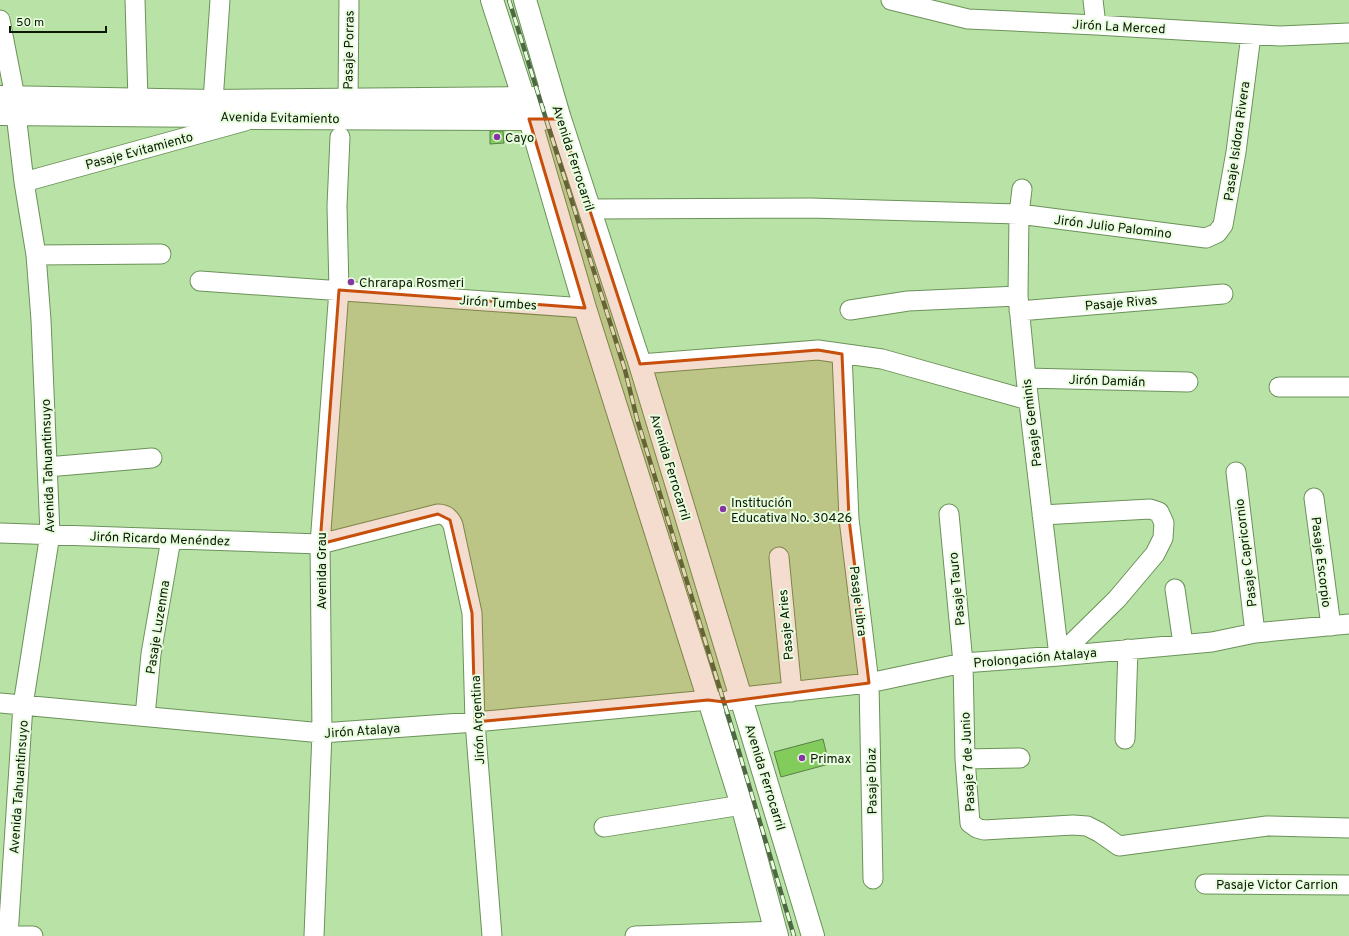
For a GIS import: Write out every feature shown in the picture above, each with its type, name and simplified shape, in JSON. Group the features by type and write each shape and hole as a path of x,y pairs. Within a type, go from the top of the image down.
{"main road":[{"name":"Avenida Ferrocarril","path":"492,0 524,99 585,308 724,700 813,936"},
{"name":"Avenida Ferrocarril","path":"525,0 560,119 640,364 724,700 742,805 777,934"},
{"name":"Avenida Evitamiento","path":"8,105 138,100 213,101 555,98"},
{"name":"Avenida Evitamiento","path":"8,105 254,118 560,119"}],"street":[{"path":"135,0 138,100"},
{"path":"213,101 220,0"},
{"name":"Pasaje Porras","path":"348,100 349,0"},
{"name":"Jirón La Merced","path":"891,0 968,19 1096,24 1280,36 1349,33"},
{"path":"1093,0 1096,24"},
{"name":"Avenida Tahuantinsuyo","path":"0,20 8,105 24,182 36,255 41,320 50,534 23,704 8,936"},
{"name":"Pasaje Isidora Rivera","path":"1206,238 1217,233 1223,226 1236,152 1251,34"},
{"name":"Pasaje Evitamiento","path":"24,182 254,118"},
{"name":"Avenida Grau","path":"314,936 322,733 320,544 339,290 337,206 340,137"},
{"name":"Pasaje Geminis","path":"1022,189 1019,214 1018,304 1059,656"},
{"name":"Jirón Julio Palomino","path":"590,210 810,208 1019,214 1206,238"},
{"path":"36,255 161,254"},
{"name":"Jirón Tumbes","path":"200,281 585,308"},
{"name":"Pasaje Rivas","path":"850,310 908,301 1018,304 1223,294"},
{"path":"640,364 818,350 882,359 1028,400"},
{"name":"Pasaje Libra","path":"842,354 849,519 869,683"},
{"name":"Jirón Damián","path":"1026,378 1188,382"},
{"path":"1278,387 1349,387"},
{"path":"47,467 152,458"},
{"name":"Pasaje Capricornio","path":"1236,472 1255,633"},
{"name":"Pasaje Escorpio","path":"1314,498 1340,625"},
{"path":"1042,515 1150,509 1159,512 1164,523 1163,538 1155,554 1117,599 1059,656"},
{"name":"Jirón Ricardo Menéndez","path":"0,533 320,544 438,514"},
{"name":"Jirón Argentina","path":"438,514 443,514 453,525 472,613 475,722 492,936"},
{"name":"Pasaje Tauro","path":"948,514 963,663"},
{"name":"Pasaje Luzenma","path":"145,716 151,654 171,538"},
{"name":"Pasaje Aries","path":"779,557 792,692"},
{"path":"1175,589 1183,644"},
{"name":"Prolongación Atalaya","path":"724,700 869,683 963,663 1212,642 1255,633 1340,625"},
{"path":"1125,739 1128,649"},
{"name":"Pasaje 7 de Junio","path":"963,663 964,759 970,823 977,828 984,830 1073,825 1087,826 1099,832 1119,846 1267,826 1349,828"},
{"name":"Pasaje Diaz","path":"869,683 873,879"},
{"name":"Jirón Atalaya","path":"0,703 322,733 475,722 724,700"},
{"path":"964,759 1020,758"},
{"path":"604,828 742,805"},
{"name":"Pasaje Victor Carrion","path":"1205,884 1349,885"},
{"path":"635,936 777,934"},
{"path":"1,936 33,936"}],"highlighted area":[{"path":"529,119 560,119 640,364 818,350 842,354 849,519 869,683 724,702 708,700 475,722 472,613 450,520 438,514 320,544 339,290 585,308"}],"building":[{"name":"Cayo","path":"490,131 503,131 504,143 490,144"},
{"name":"Primax","path":"823,739 829,764 781,777 774,752"}],"railway":[{"path":"509,0 625,370 637,419 794,936"}],"place":[{"name":"Cayo","path":"497,137"},
{"name":"Chrarapa Rosmeri","path":"351,282"},
{"name":"Institución Educativa No. 30426","path":"723,509"},
{"name":"Primax","path":"802,758"}]}
